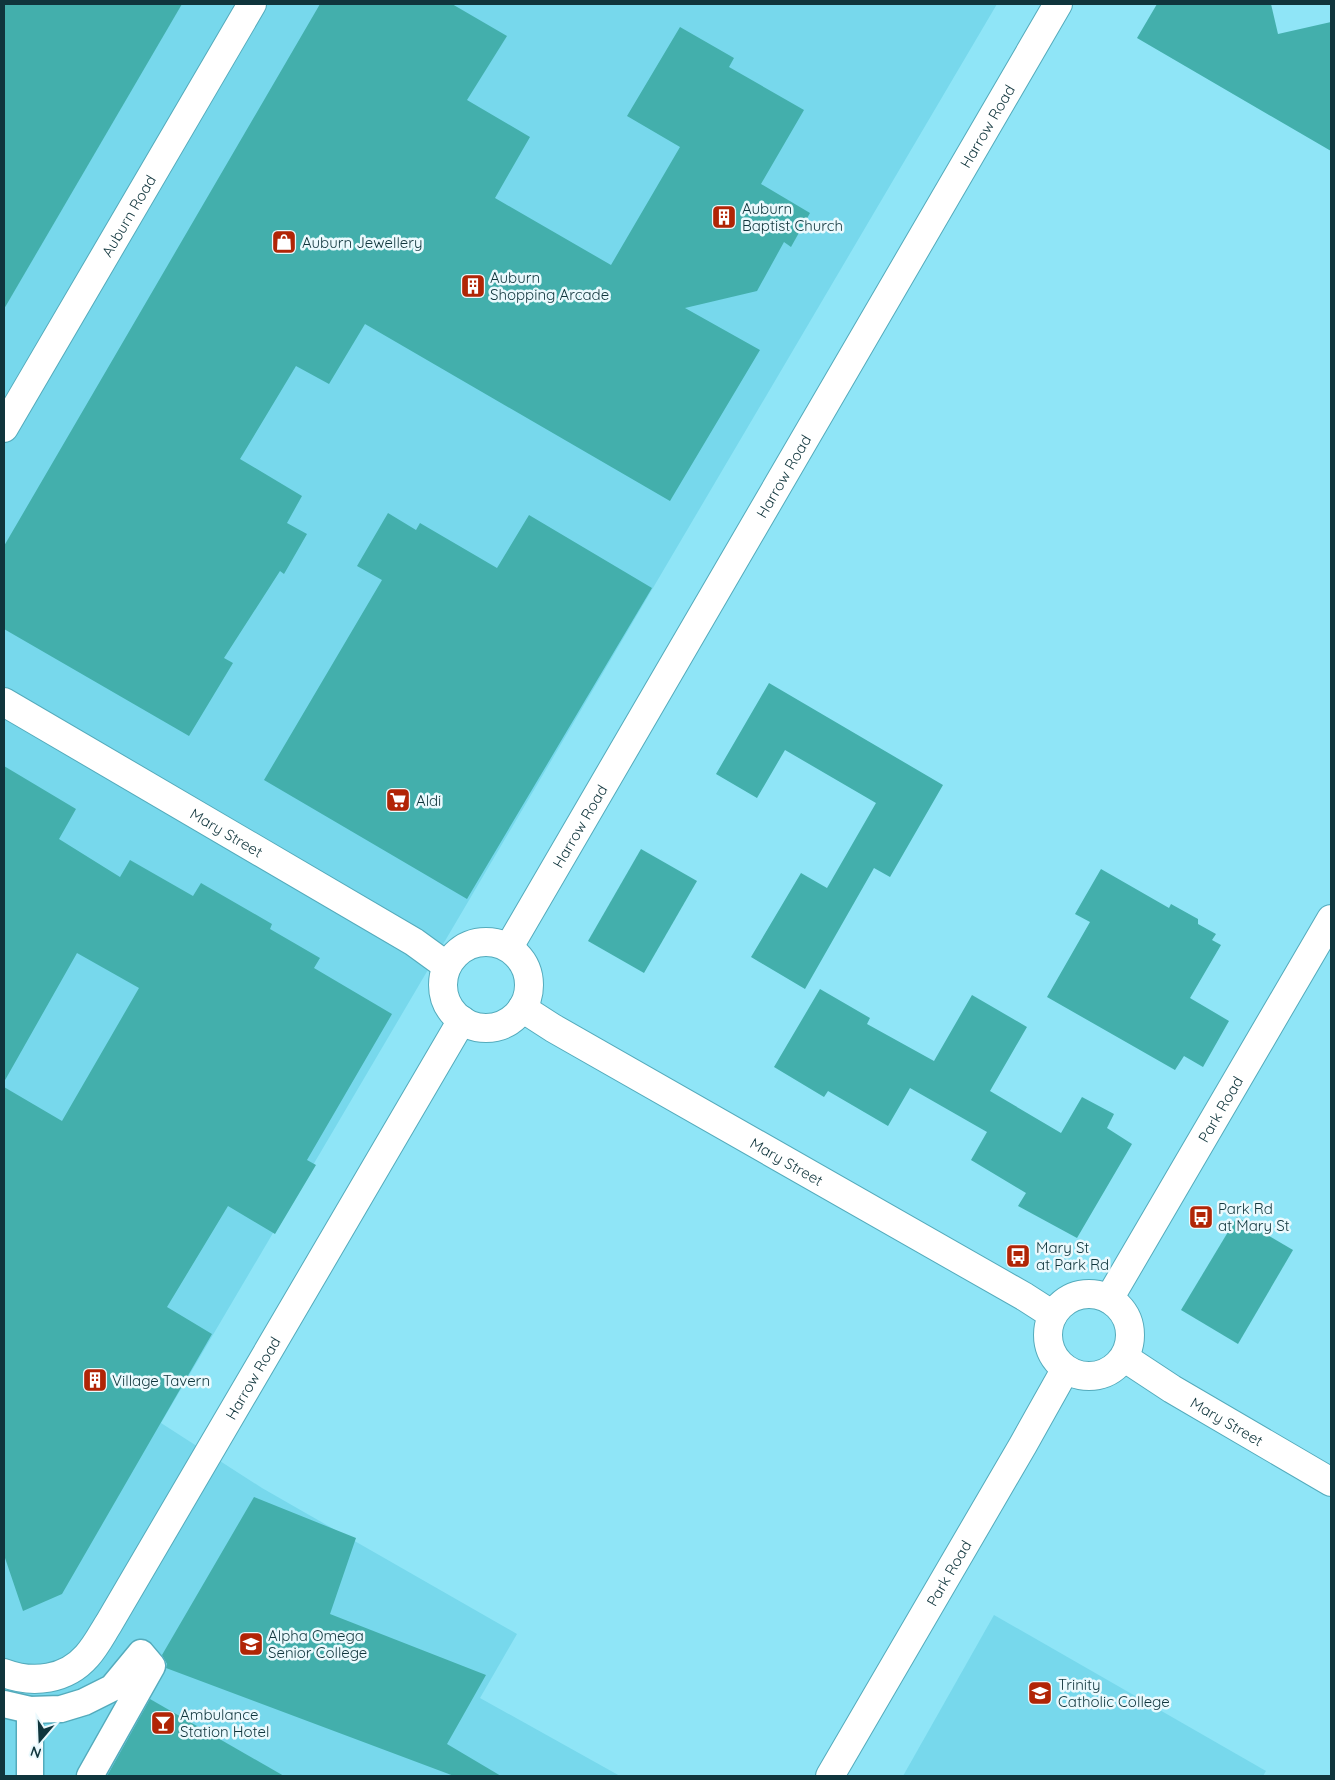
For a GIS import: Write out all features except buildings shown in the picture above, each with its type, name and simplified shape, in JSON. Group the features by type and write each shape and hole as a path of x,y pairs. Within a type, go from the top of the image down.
{"street":[{"name":"Auburn Road","path":"4,428 252,4"},
{"name":"Harrow Road","path":"509,948 1058,4"},
{"name":"Mary Street","path":"4,702 414,942 447,966"},
{"name":"Park Road","path":"1110,1299 1331,919"},
{"path":"492,942 509,948 522,959 528,975 528,992 522,1008 515,1017 494,1027 484,1028 462,1020 451,1010 444,996 443,980 447,966 458,951 474,943 492,942"},
{"name":"Mary Street","path":"522,1008 562,1033 1025,1297 1053,1315"},
{"name":"Harrow Road","path":"4,1673 31,1679 54,1678 79,1664 89,1654 254,1379 462,1020"},
{"path":"1094,1294 1110,1299 1120,1308 1127,1319 1131,1332 1124,1358 1116,1367 1104,1374 1091,1377 1077,1375 1065,1370 1054,1358 1048,1345 1048,1330 1053,1315 1063,1303 1078,1295 1094,1294"},
{"name":"Mary Street","path":"1124,1358 1172,1389 1331,1482"},
{"name":"Park Road","path":"830,1776 1065,1370"},
{"path":"4,1704 30,1710 61,1708 84,1702 112,1688 141,1653 152,1666 90,1776"},
{"path":"30,1710 30,1776"}],"shaded area":[{"path":"4,4 997,4 161,1423 262,1488 517,1634 480,1698 620,1776 4,1776"},
{"name":"Trinity Catholic College","path":"994,1615 1266,1771 1263,1776 903,1776"}],"place":[{"name":"Auburn Baptist Church","path":"724,217"},
{"name":"Auburn Jewellery","path":"284,242"},
{"name":"Auburn Shopping Arcade","path":"473,286"},
{"name":"Aldi","path":"398,800"},
{"name":"Park Rd at Mary St","path":"1201,1217"},
{"name":"Mary St at Park Rd","path":"1018,1256"},
{"name":"Village Tavern","path":"95,1380"},
{"name":"Alpha Omega Senior College","path":"251,1644"},
{"name":"Trinity Catholic College","path":"1040,1693"},
{"name":"Ambulance Station Hotel","path":"163,1723"}]}
